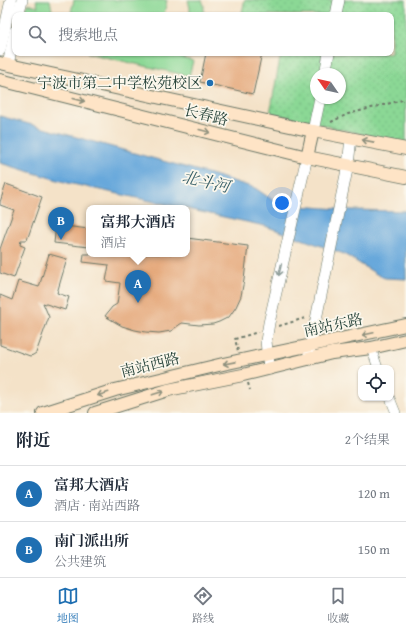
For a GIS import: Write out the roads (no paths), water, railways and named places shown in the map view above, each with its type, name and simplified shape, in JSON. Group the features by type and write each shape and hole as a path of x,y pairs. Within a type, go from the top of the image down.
{"main road":[{"name":"长春路","path":"4,64 313,131 406,149"},
{"name":"长春路","path":"0,80 307,157 406,177"},
{"path":"307,157 313,131"},
{"name":"南站东路","path":"267,355 406,325"},
{"name":"南站东路","path":"269,369 332,353 370,348 406,340"},
{"name":"南站西路","path":"43,413 115,390 267,355"},
{"name":"南站西路","path":"95,413 168,390 269,369"}],"street":[{"path":"0,50 11,0"},
{"path":"19,12 22,0"},
{"path":"337,12 339,0"},
{"path":"4,64 12,40"},
{"path":"326,68 328,56"},
{"path":"313,131 319,104"},
{"path":"308,359 348,165 351,138"},
{"path":"269,369 266,341 269,323 307,157"},
{"path":"370,348 377,365"},
{"path":"391,401 396,413"}],"water":[{"name":"北斗河","path":"0,116 210,174 255,188 271,199 286,205 352,210 406,211 406,279 385,278 344,254 265,226 190,210 190,205 169,205 68,183 0,163"}],"place":[{"name":"宁波市第二中学松苑校区","path":"210,83"},
{"name":"南门派出所","path":"61,240"},
{"name":"富邦大酒店","path":"138,303"}]}
